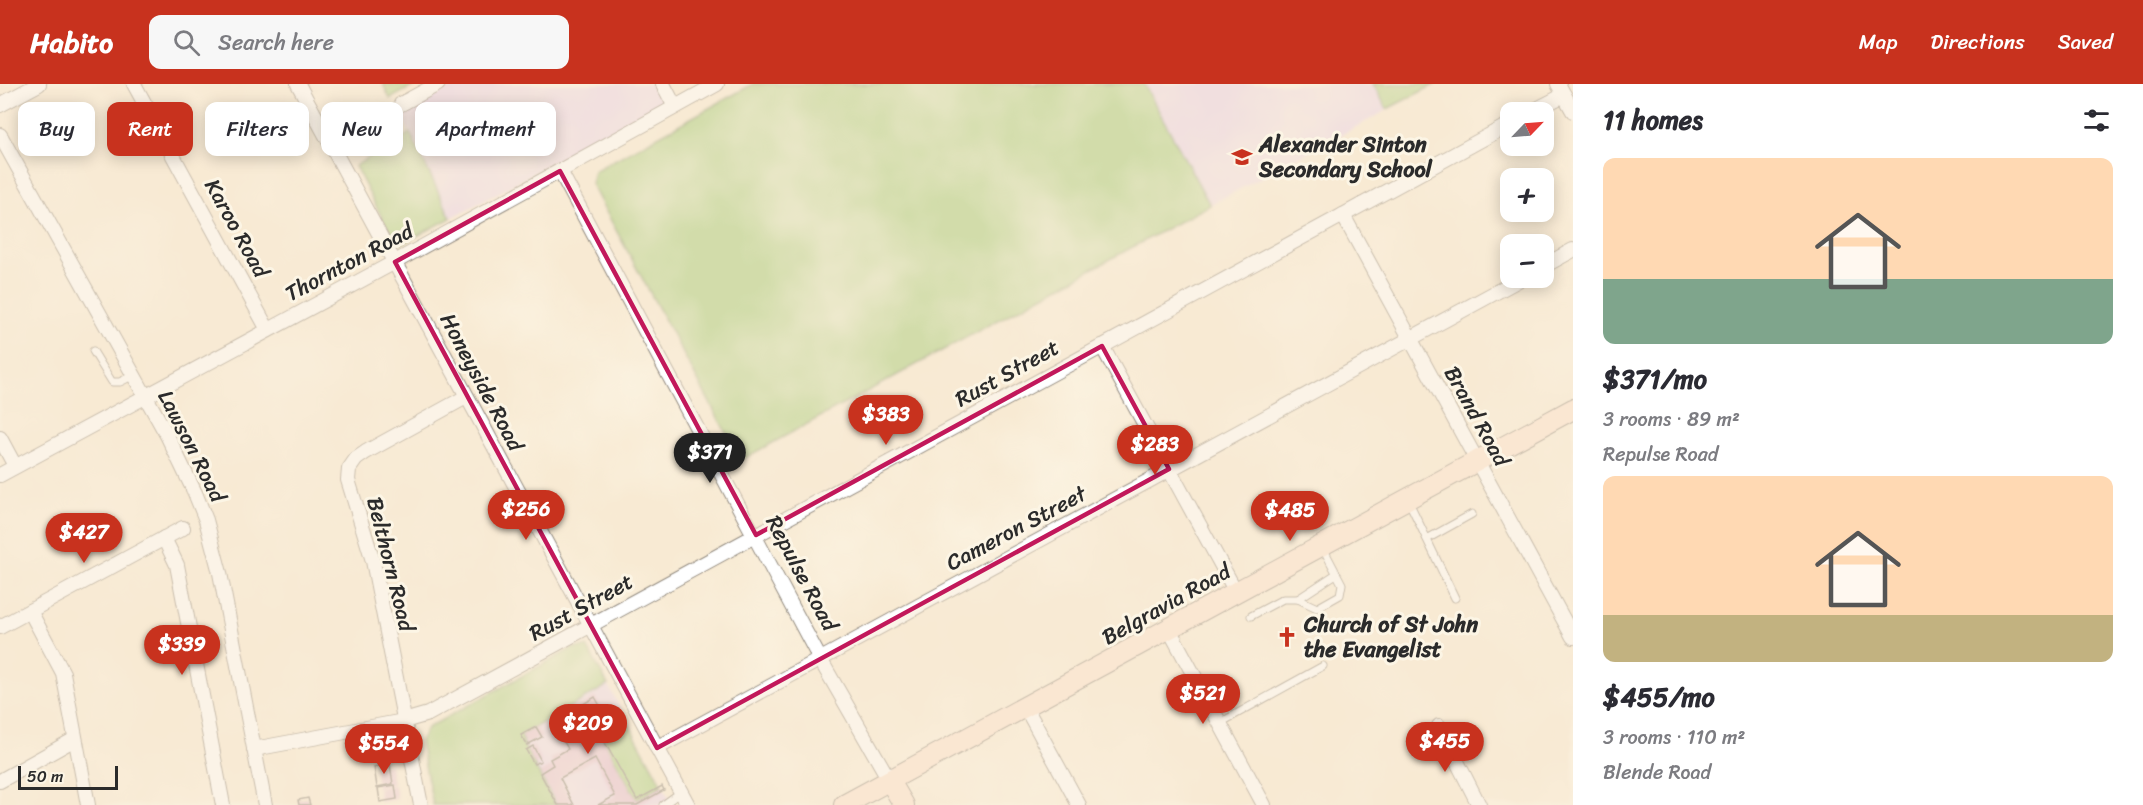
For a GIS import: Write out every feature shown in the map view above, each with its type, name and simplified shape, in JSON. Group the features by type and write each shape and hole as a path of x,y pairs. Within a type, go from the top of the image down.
{"street":[{"path":"0,105 39,84"},
{"name":"Karoo Road","path":"134,84 268,330"},
{"name":"Honeyside Road","path":"298,84 688,805"},
{"path":"403,102 438,84"},
{"path":"663,84 675,107"},
{"name":"Thornton Road","path":"0,475 395,262 717,84"},
{"path":"1544,102 1561,89 1573,111"},
{"name":"Rust Street","path":"254,749 428,714 1500,129"},
{"name":"Lawson Road","path":"0,135 144,398 167,435 206,520 220,573 265,805"},
{"name":"Repulse Road","path":"560,171 756,535 820,659 904,805"},
{"name":"Brand Road","path":"1343,215 1573,637"},
{"path":"1554,260 1573,250"},
{"name":"Cameron Street","path":"657,748 1504,288"},
{"path":"1102,346 1236,592"},
{"name":"Belthorn Road","path":"421,805 373,561 348,480 349,469 356,459 366,452 466,397"},
{"name":"Belgravia Road","path":"844,805 1573,409"},
{"path":"0,438 15,466"},
{"path":"0,627 183,528"},
{"path":"164,538 177,565 223,805"},
{"path":"30,611 63,673 88,805"},
{"path":"1169,629 1264,805"},
{"path":"1026,708 1079,805"},
{"path":"1439,726 1479,805"},
{"path":"0,781 75,739"}],"lane":[{"path":"93,351 112,381 120,382 132,375"},
{"path":"1407,499 1455,597"},
{"path":"1427,539 1472,514"},
{"path":"1298,599 1317,608 1338,597 1343,588 1322,546"},
{"path":"1251,616 1278,601 1298,599 1335,574"},
{"path":"1220,723 1323,666"},
{"path":"663,805 681,792"}],"highlighted area":[{"path":"560,171 756,535 1102,346 1169,469 657,748 395,262"}],"shaded area":[{"path":"458,84 654,84 665,104 402,244 392,237 355,166 372,156 403,156 403,137 410,133 403,120 403,113 415,107 415,156 556,156 556,102 424,102"},
{"name":"Alexander Sinton Secondary School","path":"1145,84 1436,84 1210,205"},
{"path":"608,685 673,805 556,805 526,750 521,735"}],"green space":[{"path":"383,84 417,84 390,99"},
{"path":"753,84 1144,84 1210,205 741,460 591,184 594,171"},
{"path":"1373,84 1436,84 1387,109"},
{"path":"410,133 415,143 415,156 421,156 451,218 402,244 392,237 355,166 372,156 403,156 403,137"},
{"path":"587,647 608,685 521,735 526,750 556,805 433,805 420,741 427,728 573,648"},
{"path":"629,724 662,785 637,800 603,739"}],"building":[{"path":"595,697 615,732 603,739 637,800 662,786 664,790 637,805 598,805 615,796 595,759 560,778 574,805 558,805 540,773 553,765 550,759 568,749 553,722"},
{"path":"536,727 542,737 527,745 521,735"},
{"path":"533,746 541,761 534,764 526,750"},
{"path":"390,764 393,784 377,787 374,767"},
{"path":"395,785 397,799 380,802 378,788"},
{"path":"308,798 310,805 299,805 298,800"}],"place":[{"name":"Alexander Sinton Secondary School","path":"1242,157"},
{"name":"Church of St John the Evangelist","path":"1287,637"}]}
